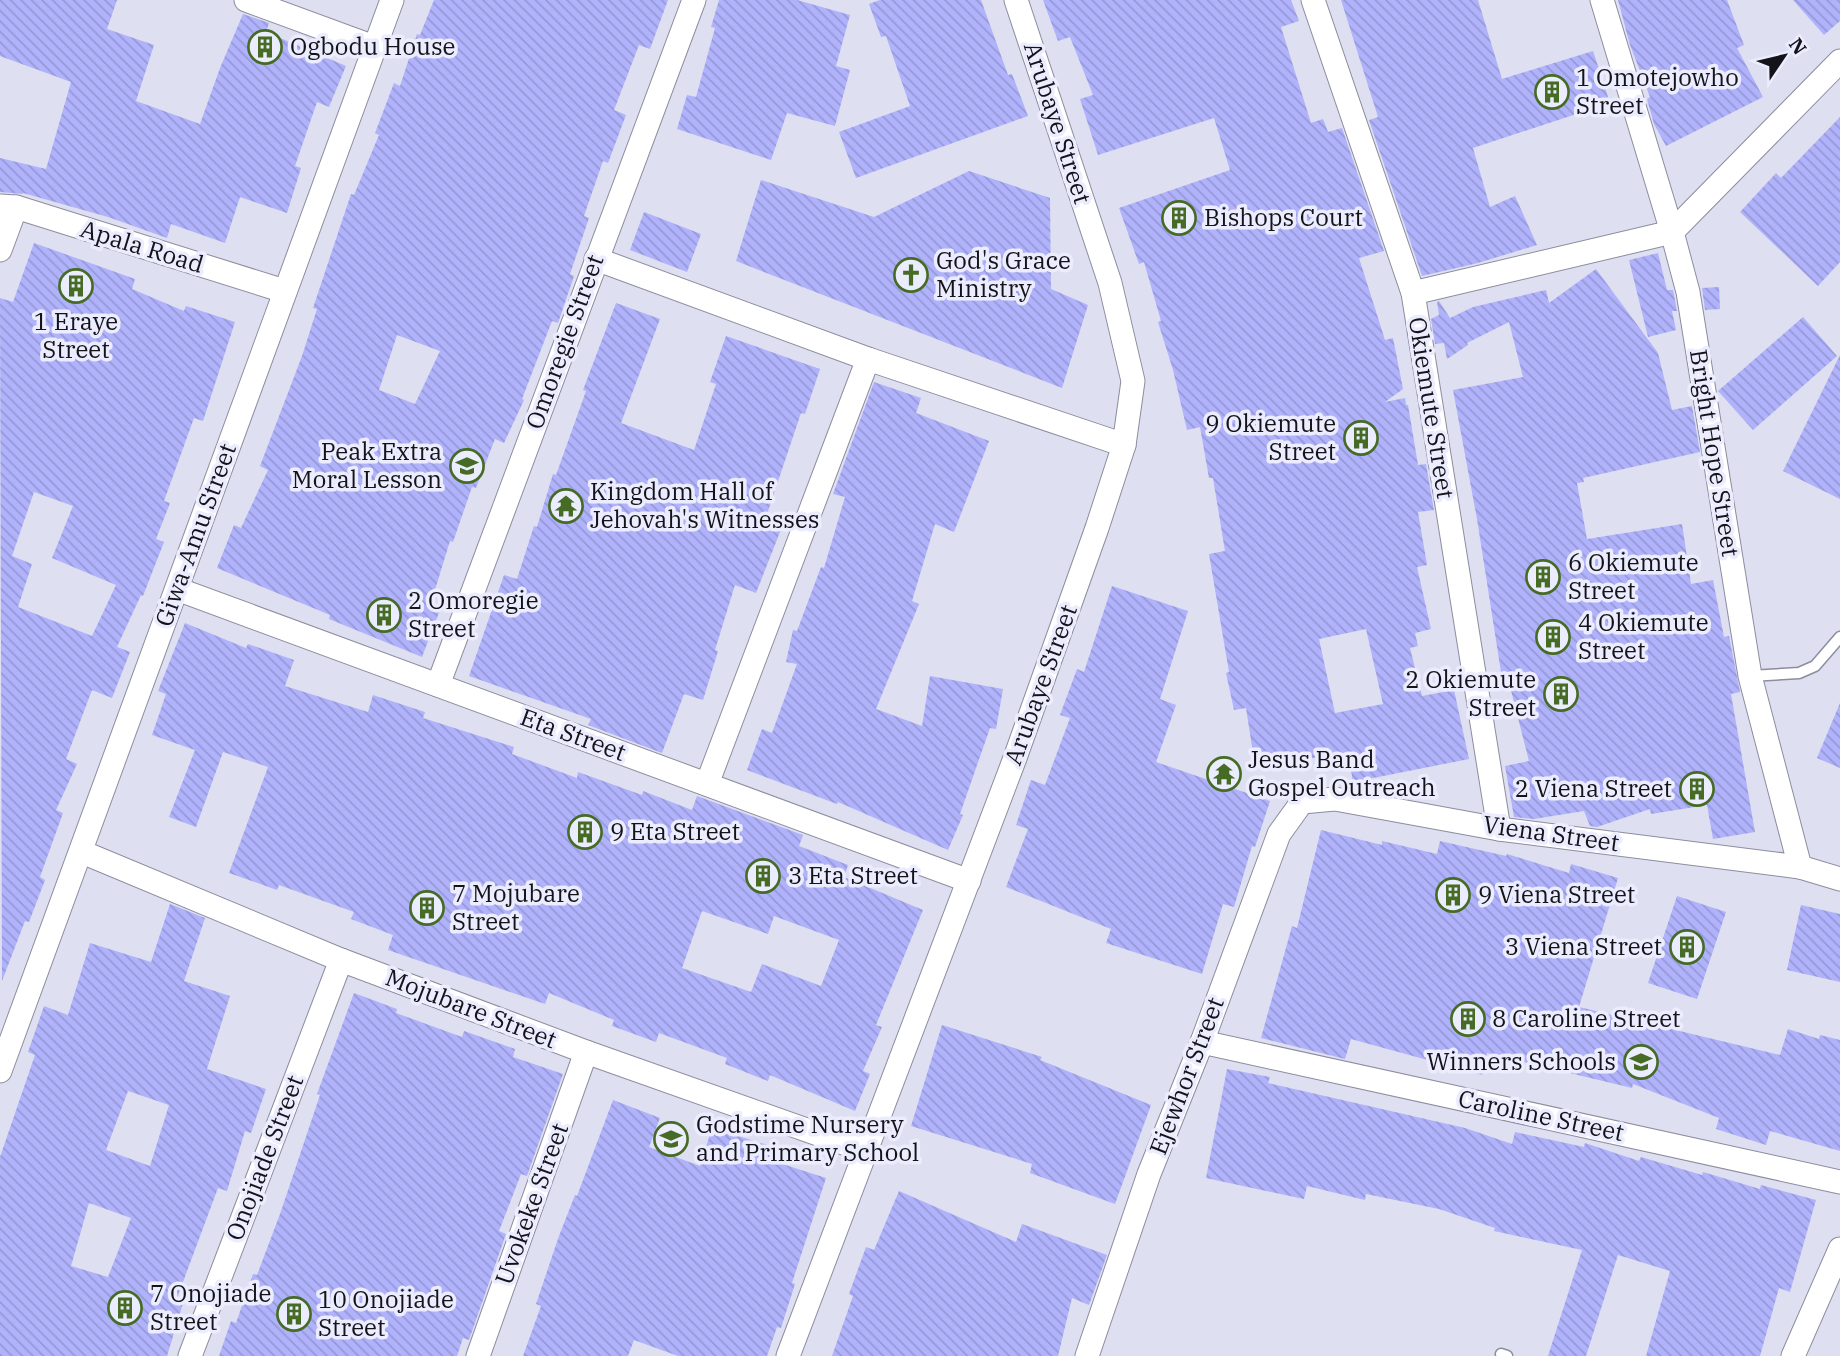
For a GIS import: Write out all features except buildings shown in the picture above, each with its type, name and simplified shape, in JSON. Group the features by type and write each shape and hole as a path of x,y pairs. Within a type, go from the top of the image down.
{"street":[{"path":"246,0 374,47"},
{"name":"Giwa-Amu Street","path":"0,1071 392,0"},
{"name":"Omoregie Street","path":"438,685 694,0"},
{"name":"Arubaye Street","path":"788,1356 969,880 1097,528 1124,444 1133,381 1110,282 1016,0"},
{"name":"Okiemute Street","path":"1313,0 1413,293 1499,829"},
{"name":"Bright Hope Street","path":"1602,0 1688,292 1750,676 1800,867"},
{"path":"1413,293 1672,232 1840,61"},
{"path":"0,250 8,207"},
{"name":"Apala Road","path":"8,207 284,291"},
{"path":"596,259 868,359 1124,444"},
{"path":"707,784 868,359"},
{"name":"Eta Street","path":"177,589 969,880"},
{"name":"Viena Street","path":"1302,802 1335,799 1499,829 1800,867"},
{"name":"Ejewhor Street","path":"1087,1356 1149,1174 1202,1042 1279,834 1302,802"},
{"name":"Mojubare Street","path":"82,852 341,960 586,1052 866,1151"},
{"path":"1800,867 1840,879"},
{"name":"Onojiade Street","path":"190,1356 341,960"},
{"name":"Caroline Street","path":"1202,1042 1840,1182"},
{"name":"Uvokeke Street","path":"478,1356 586,1052"},
{"path":"1793,1356 1840,1249"}],"lane":[{"path":"1750,676 1799,673 1815,666 1840,637"}],"place":[{"name":"Ogbodu House","path":"265,47"},
{"name":"1 Omotejowho Street","path":"1552,92"},
{"name":"Bishops Court","path":"1179,218"},
{"name":"God's Grace Ministry","path":"911,275"},
{"name":"1 Eraye Street","path":"76,286"},
{"name":"9 Okiemute Street","path":"1361,438"},
{"name":"Peak Extra Moral Lesson","path":"467,466"},
{"name":"Kingdom Hall of Jehovah's Witnesses","path":"566,506"},
{"name":"6 Okiemute Street","path":"1543,577"},
{"name":"2 Omoregie Street","path":"384,615"},
{"name":"4 Okiemute Street","path":"1553,637"},
{"name":"2 Okiemute Street","path":"1561,694"},
{"name":"Jesus Band Gospel Outreach","path":"1224,774"},
{"name":"2 Viena Street","path":"1697,789"},
{"name":"9 Eta Street","path":"585,832"},
{"name":"3 Eta Street","path":"763,876"},
{"name":"9 Viena Street","path":"1453,895"},
{"name":"7 Mojubare Street","path":"427,908"},
{"name":"3 Viena Street","path":"1687,947"},
{"name":"8 Caroline Street","path":"1468,1019"},
{"name":"Winners Schools","path":"1641,1062"},
{"name":"Godstime Nursery and Primary School","path":"671,1139"},
{"name":"7 Onojiade Street","path":"125,1308"},
{"name":"10 Onojiade Street","path":"294,1314"}]}
